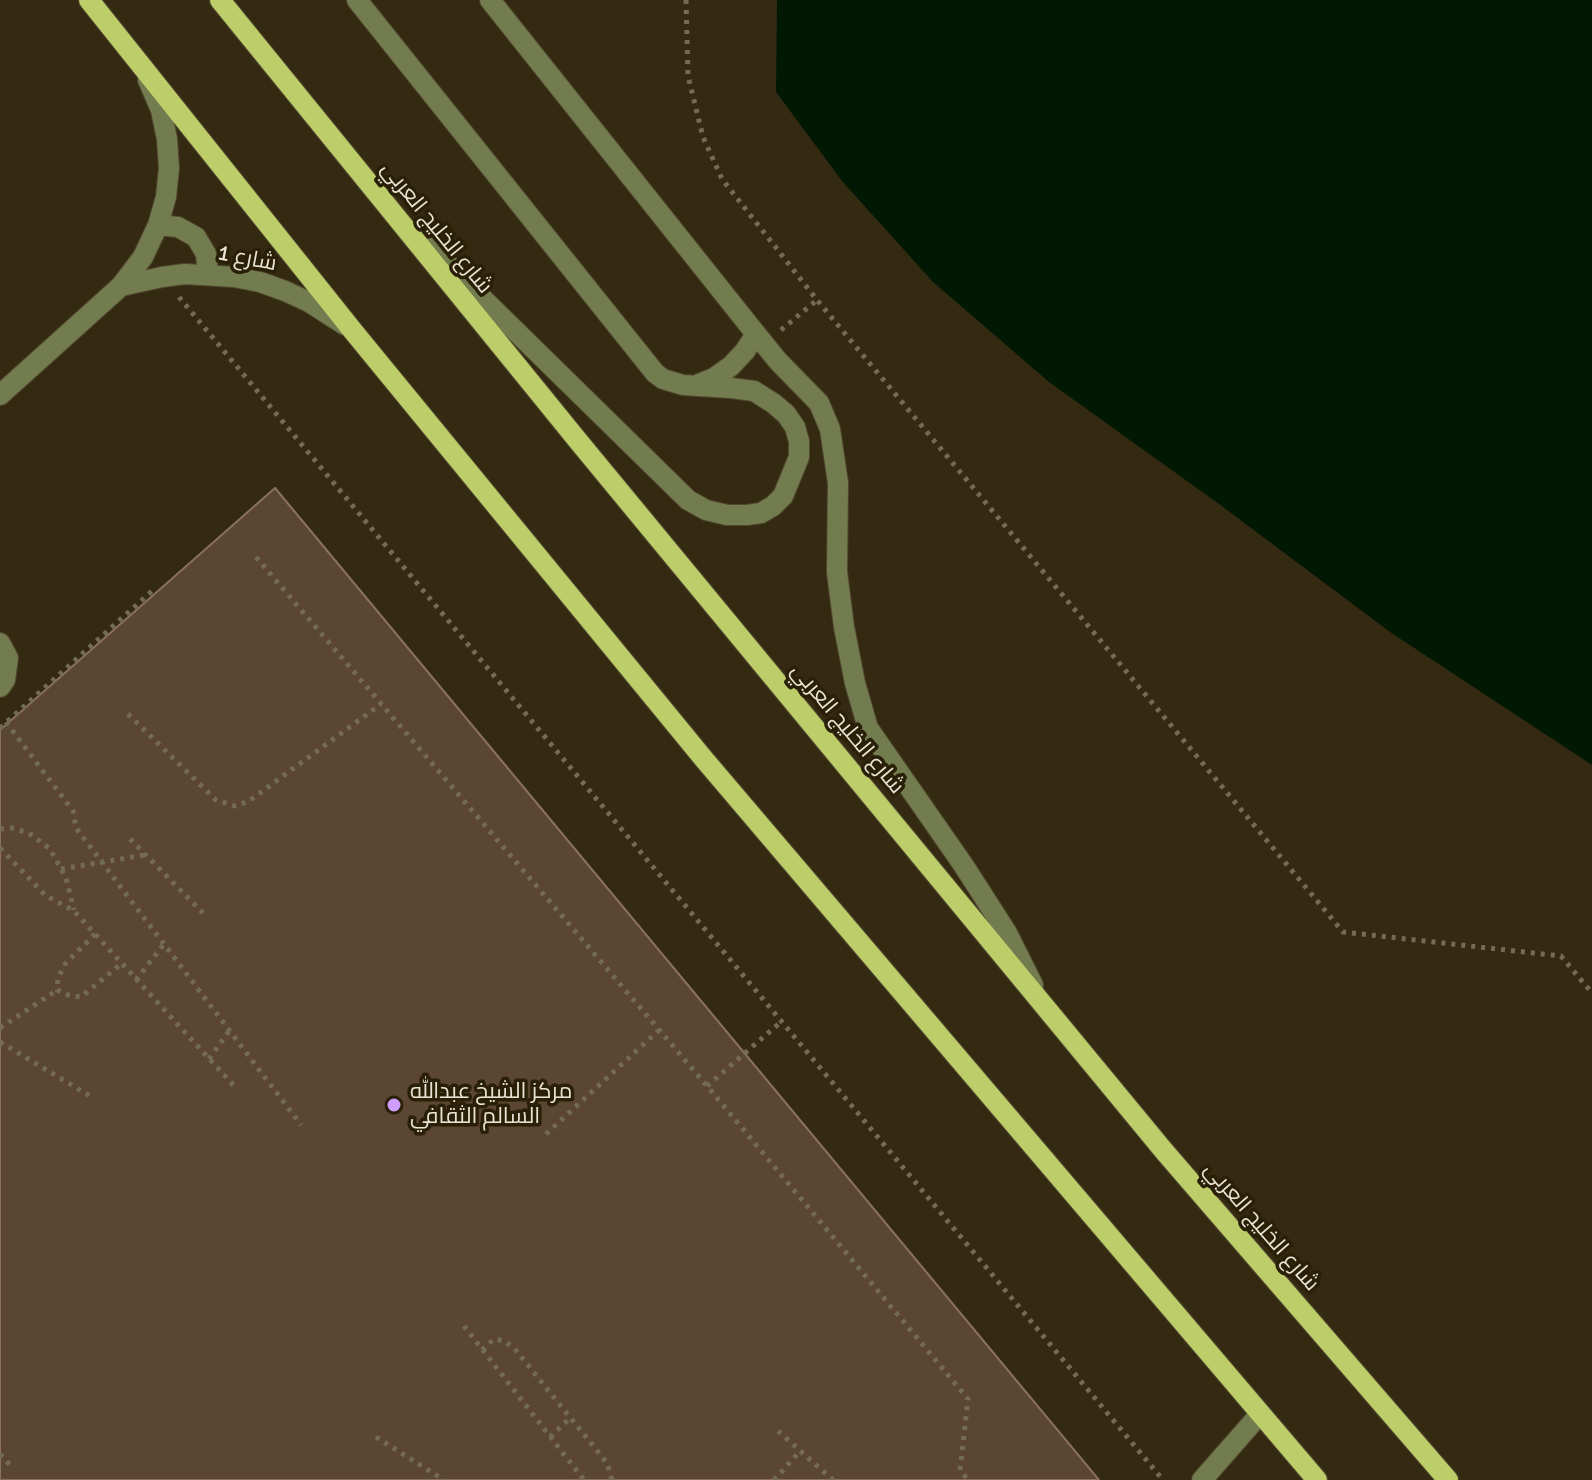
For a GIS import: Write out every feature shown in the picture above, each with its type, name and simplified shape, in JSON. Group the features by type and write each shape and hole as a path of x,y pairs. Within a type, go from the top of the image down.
{"main road":[{"path":"89,0 353,331 703,758 1317,1480"},
{"name":"شارع الخليج العربي","path":"220,0 589,454 1174,1163 1448,1480"}],"street":[{"path":"357,0 655,373 673,383 754,391 786,414 799,441 799,457 783,496 761,513 747,515 727,515 706,510 688,500 384,202"},
{"path":"490,0 761,339 819,403 830,429 838,483 837,572 844,627 868,728 998,919 1042,1003"},
{"name":"شارع 1","path":"0,395 121,286 143,257 158,225 166,197 169,168 167,139 161,110 135,59"},
{"path":"158,225 178,227 196,237 206,254 208,274"},
{"name":"شارع 1","path":"121,286 162,277 208,274 247,279 309,302 353,331"},
{"path":"696,386 731,366 761,339"},
{"path":"0,643 8,658 5,680 0,687"},
{"path":"1202,1480 1260,1414"}],"path":[{"path":"686,0 688,76 703,137 722,179 817,300 1343,932 1561,956 1592,993"},
{"path":"162,277 1163,1480"},
{"path":"761,339 817,300"},
{"path":"256,557 707,1086 968,1399 960,1470 968,1480"},
{"path":"0,728 152,591"},
{"path":"128,714 216,800 235,806 249,801 381,704"},
{"path":"6,722 73,811 76,828 301,1125"},
{"path":"0,829 12,828 29,833 50,849 66,878 74,911"},
{"path":"130,839 203,913"},
{"path":"0,848 45,895 74,911 235,1087"},
{"path":"61,869 146,855"},
{"path":"57,990 58,978 65,964 95,934"},
{"path":"136,980 164,944"},
{"path":"57,990 81,997 121,963"},
{"path":"0,1028 57,990"},
{"path":"707,1086 782,1021"},
{"path":"546,1134 659,1030"},
{"path":"209,1059 229,1031"},
{"path":"0,1042 90,1096"},
{"path":"464,1326 584,1480"},
{"path":"482,1350 494,1339 514,1348 607,1463 612,1480"},
{"path":"550,1437 570,1418"},
{"path":"778,1431 833,1480"},
{"path":"376,1437 444,1480"},
{"path":"774,1480 800,1451"},
{"path":"0,1454 11,1466"}],"shaded area":[{"path":"777,0 1592,0 1592,765 1390,632 1049,382 933,282 842,181 776,92"}],"building":[{"name":"مركز الشيخ عبدالله السالم الثقافي","path":"275,488 1099,1480 0,1480 0,730"}],"place":[{"name":"مركز الشيخ عبدالله السالم الثقافي","path":"394,1105"}]}
